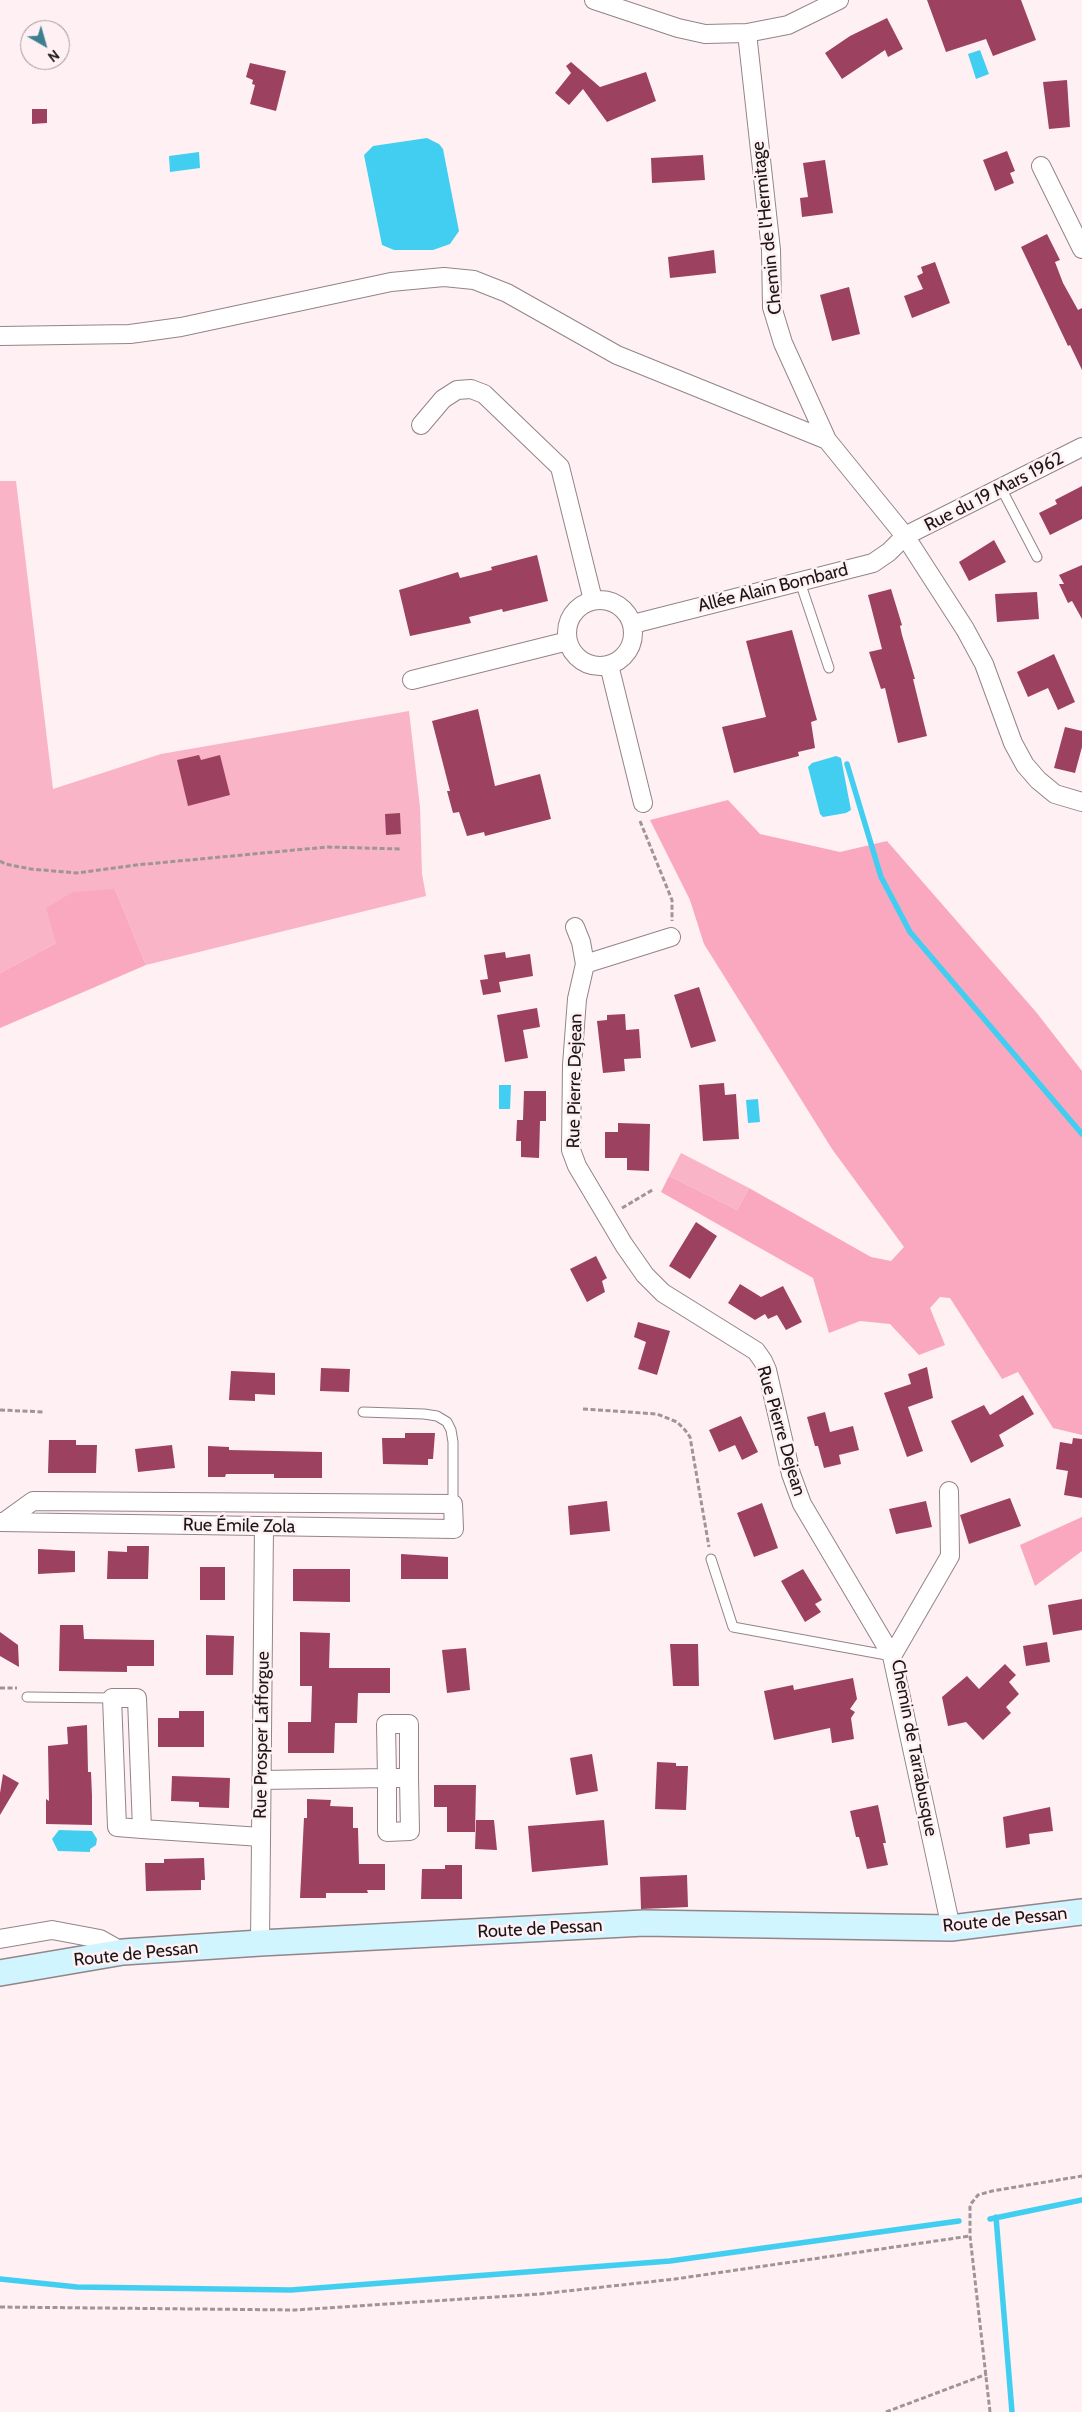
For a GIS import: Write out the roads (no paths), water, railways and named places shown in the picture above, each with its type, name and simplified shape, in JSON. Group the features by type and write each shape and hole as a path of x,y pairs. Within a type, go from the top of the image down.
{"main road":[{"name":"Route de Pessan","path":"0,1973 123,1952 260,1943 644,1924 951,1928 1082,1912"}],"street":[{"path":"594,0 678,28 705,34 747,33 788,25 839,0"},
{"name":"Chemin de l'Hermitage","path":"747,33 771,250 772,307 784,343 827,440 906,536 984,664 1013,743 1025,765 1038,780 1055,794 1082,802"},
{"path":"1041,166 1081,246"},
{"path":"0,336 130,334 181,327 391,282 444,277 474,280 507,292 617,355 827,440"},
{"path":"421,425 443,400 458,390 471,388 484,394 560,467 593,600"},
{"name":"Rue du 19 Mars 1962","path":"906,536 1082,447"},
{"name":"Allée Alain Bombard","path":"633,624 873,563 889,552 906,536"},
{"path":"593,600 606,600 618,604 627,612 633,624 633,637 629,650 620,659 609,665 596,666 583,662 573,653 568,641 567,627 572,615 581,605 593,600"},
{"path":"412,680 568,641"},
{"path":"609,665 643,803"},
{"name":"Rue Pierre Dejean","path":"575,927 581,942 585,964 577,999 572,1065 571,1150 576,1166 644,1275 663,1293 756,1351 763,1361 767,1370 791,1474 802,1504 892,1656"},
{"path":"585,964 671,937"},
{"name":"Chemin de Tarrabusque","path":"949,1491 950,1556 892,1656 951,1928"},
{"path":"2,1522 33,1501 453,1504"},
{"name":"Rue Émile Zola","path":"2,1522 454,1529 453,1504"},
{"name":"Rue Prosper Lafforgue","path":"260,1943 264,1526"},
{"path":"142,1829 136,1698 112,1698 117,1827 142,1829 261,1837"},
{"path":"386,1724 409,1724 410,1831 387,1832 386,1778 386,1724"},
{"path":"261,1780 409,1778"},
{"path":"0,1939 52,1930 100,1938 123,1952"}],"lane":[{"path":"1001,488 1037,556"},
{"path":"800,582 829,668"},
{"path":"363,1412 424,1414 437,1416 446,1422 451,1430 453,1442 453,1504"},
{"path":"711,1559 733,1627 892,1656"},
{"path":"27,1697 112,1698"}],"water":[{"path":"980,50 989,74 976,79 968,54"},
{"path":"427,138 439,144 443,149 459,231 450,244 433,250 394,250 382,245 364,155 373,146"},
{"path":"199,152 200,168 170,172 169,156"},
{"path":"836,756 841,758 851,810 846,813 823,817 820,814 808,767 812,763"},
{"path":"499,1085 511,1085 510,1109 499,1109"},
{"path":"758,1099 760,1122 748,1123 746,1100"},
{"path":"59,1830 92,1831 97,1839 96,1845 90,1849 90,1852 58,1851 52,1839"}],"waterway":[{"path":"847,764 881,877 910,932 1082,1134"},
{"path":"990,2219 1082,2200"},
{"path":"996,2217 1012,2412"},
{"path":"0,2279 77,2287 291,2290 670,2261 959,2221"}]}
